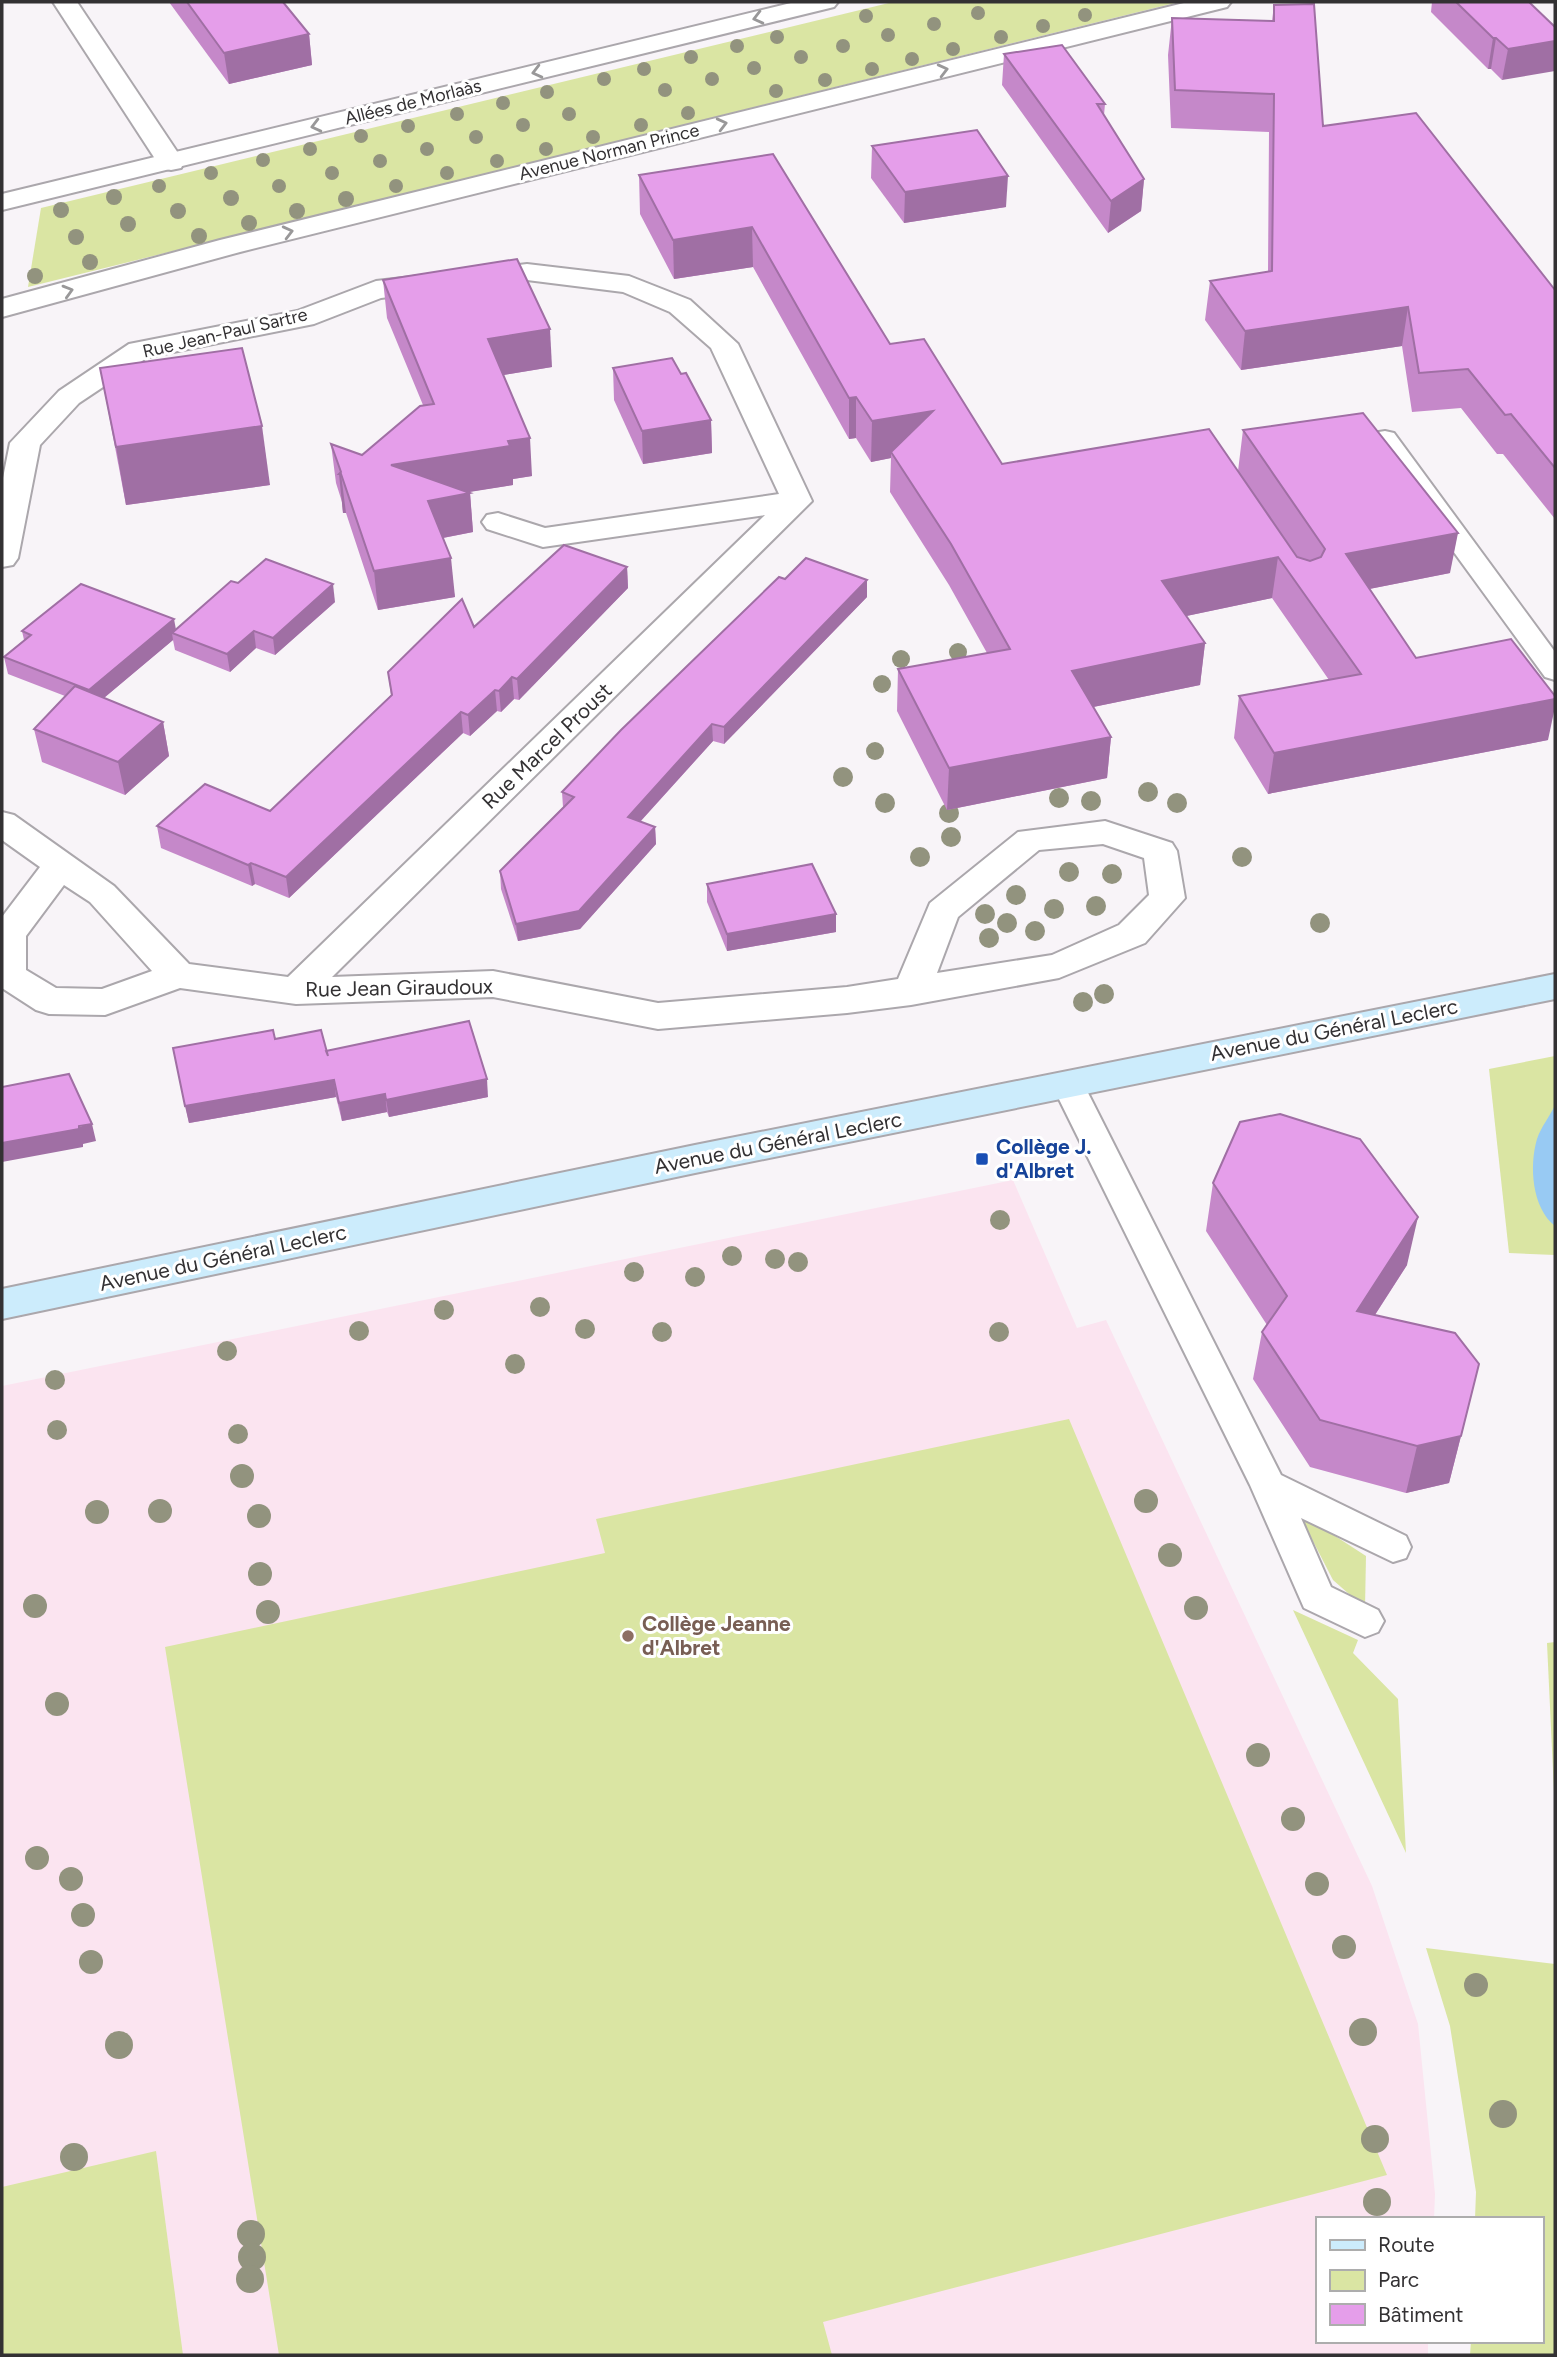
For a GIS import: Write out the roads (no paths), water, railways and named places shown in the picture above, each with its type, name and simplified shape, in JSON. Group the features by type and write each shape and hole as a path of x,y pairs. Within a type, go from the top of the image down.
{"main road":[{"name":"Avenue du Général Leclerc","path":"2,1304 1555,986"}],"street":[{"path":"65,2 171,162"},
{"name":"Allées de Morlaàs","path":"2,202 825,2"},
{"name":"Avenue Norman Prince","path":"2,308 230,246 1218,2"},
{"name":"Rue Jean-Paul Sartre","path":"3,551 25,443 69,397 139,350 304,318 376,289 527,272 629,284 680,306 724,344 797,501"},
{"path":"498,522 543,538 797,501"},
{"name":"Rue Marcel Proust","path":"296,991 797,501"},
{"path":"2,823 102,894 178,975"},
{"name":"Rue Jean Giraudoux","path":"60,865 8,934 8,975 49,1001 105,1002 178,975 296,991 493,984 658,1016 847,1000 911,992 1059,966 1132,934 1167,898 1160,851 1105,832 1030,840 943,911 911,992"}],"lane":[{"path":"1320,449 1385,439 1555,671"},
{"path":"1068,1085 1268,1485 1317,1597 1364,1621"},
{"path":"1268,1485 1393,1548"}],"water":[{"path":"1555,1105 1555,1226 1541,1209 1537,1198 1533,1161 1537,1139"}],"place":[{"name":"Collège J. d'Albret","path":"982,1159"},
{"name":"Collège Jeanne d'Albret","path":"628,1636"}]}
